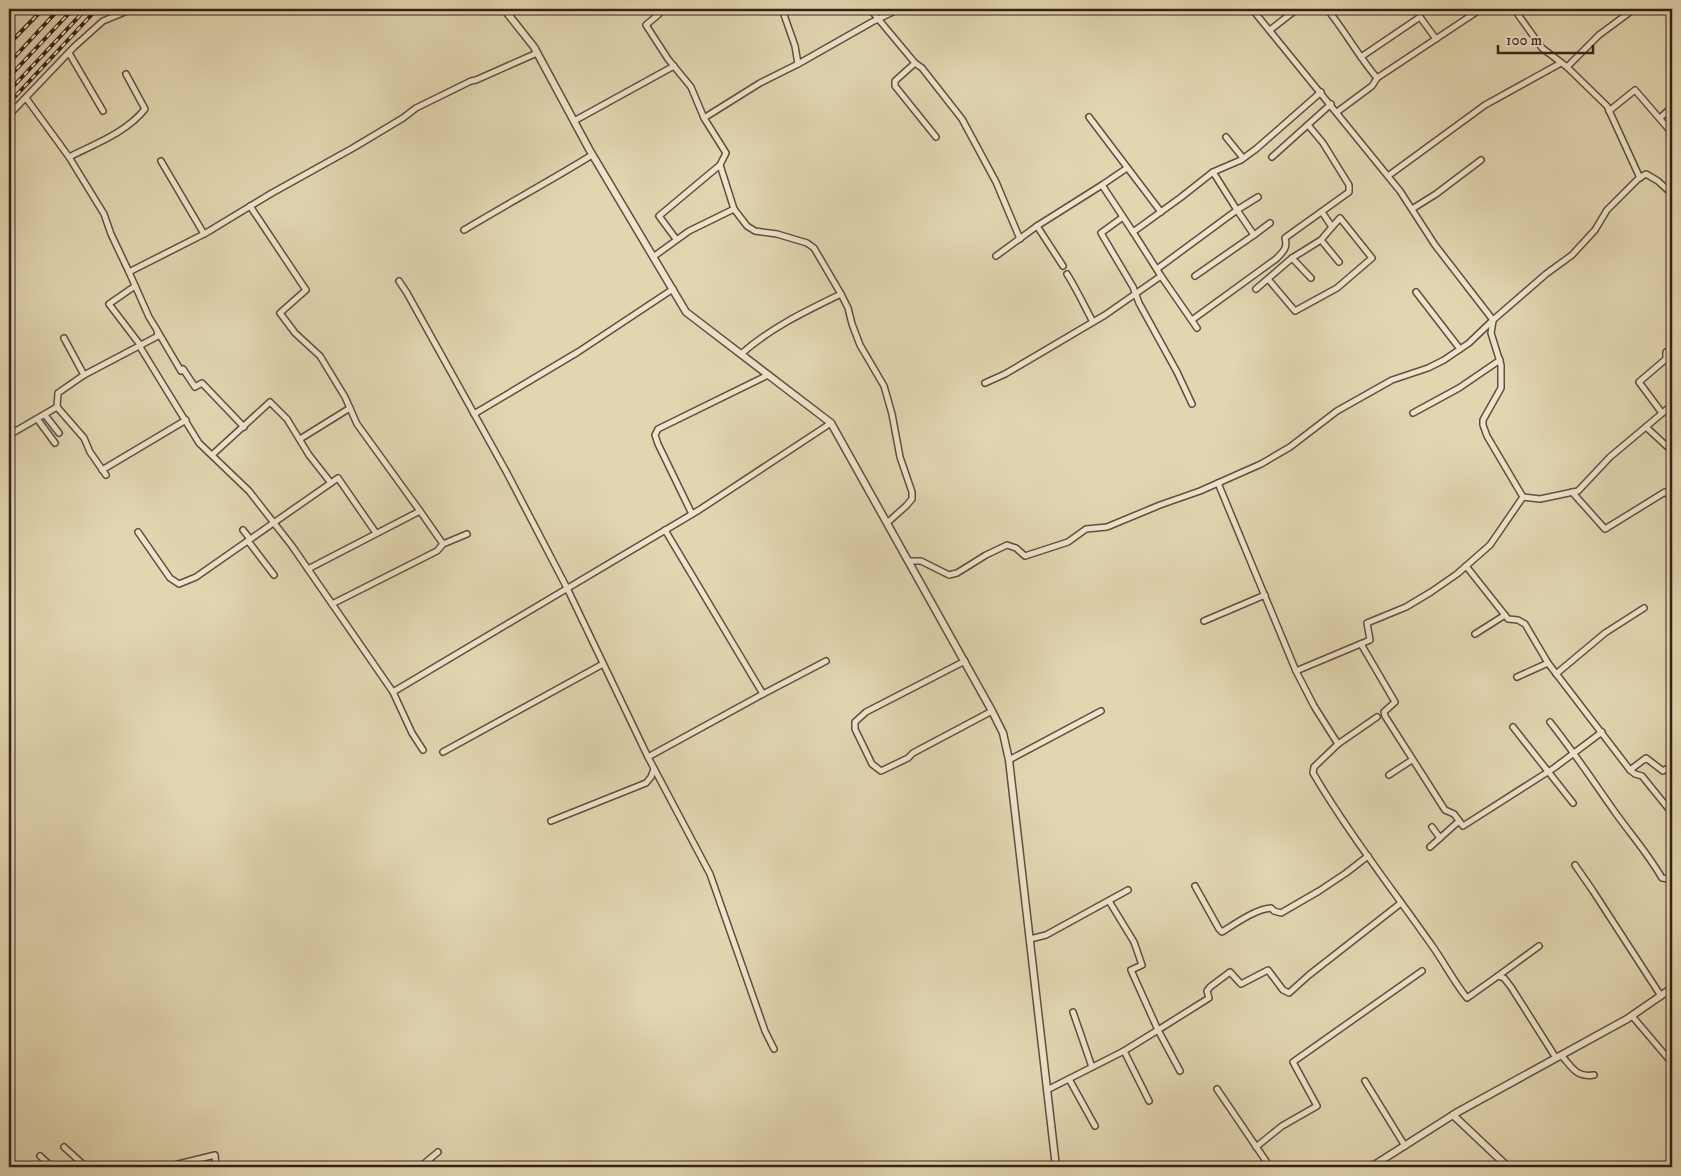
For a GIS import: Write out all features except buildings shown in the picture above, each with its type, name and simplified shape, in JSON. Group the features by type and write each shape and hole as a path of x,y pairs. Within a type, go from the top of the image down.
{"street":[{"path":"9,115 103,21 132,9"},
{"path":"504,9 537,53 592,155 686,312 831,423 965,661 1003,733 1009,760 1056,1167"},
{"path":"657,9 659,14 646,25 691,87 704,118 726,153 720,166 659,216 676,239"},
{"path":"782,9 795,46 798,64"},
{"path":"870,9 914,63 922,68 962,119 996,182 1020,239"},
{"path":"1252,9 1388,176 1412,208 1450,266 1493,320 1491,333 1502,365 1501,388 1483,420 1483,425 1487,436 1522,497"},
{"path":"1270,30 1297,9"},
{"path":"1327,9 1378,78"},
{"path":"1337,112 1372,86 1378,78 1481,9"},
{"path":"1514,9 1542,48 1567,67 1600,99 1609,111 1640,178"},
{"path":"1567,67 1599,35 1634,9"},
{"path":"704,118 760,83 872,22 898,10"},
{"path":"1361,57 1420,17 1436,39"},
{"path":"69,53 103,111"},
{"path":"129,272 204,234 353,148 416,108 471,81 537,53"},
{"path":"914,63 895,81 895,86 936,137"},
{"path":"1388,176 1485,105 1561,63"},
{"path":"574,121 674,66"},
{"path":"69,157 126,128 137,120 145,109 126,74"},
{"path":"1609,111 1635,90 1639,92 1653,112 1672,132"},
{"path":"1134,232 1213,172 1243,158 1263,143 1320,92"},
{"path":"26,98 69,157 104,214 135,286 157,330 181,371 183,369 196,387 202,383 244,427"},
{"path":"1272,157 1331,104"},
{"path":"1660,118 1672,107"},
{"path":"1090,116 1127,168 1162,212"},
{"path":"1192,320 1276,259 1285,251 1287,244 1285,238 1346,195 1350,189 1349,184 1323,143 1308,125"},
{"path":"1226,137 1243,158"},
{"path":"464,230 592,155"},
{"path":"1412,208 1436,194 1481,160"},
{"path":"161,161 204,234"},
{"path":"720,166 734,209 747,226 755,231 777,234 807,243 814,248 824,262 848,308 857,339 884,386 892,414 900,457 912,492 912,499 887,522"},
{"path":"996,256 1037,226 1102,186 1127,168"},
{"path":"1213,172 1254,235"},
{"path":"908,561 921,561 949,575 1007,545 1016,548 1025,556 1068,542 1086,529 1107,527 1261,464 1290,447 1336,411 1392,380 1428,368 1444,360 1460,349 1546,274 1572,255 1594,230 1607,210 1646,174 1658,181 1672,194"},
{"path":"1102,186 1134,232 1160,276 1198,328"},
{"path":"1157,268 1236,210 1258,197"},
{"path":"250,206 306,290 280,313 296,333 320,356 345,396 357,424 443,544"},
{"path":"653,256 689,231 734,209"},
{"path":"1322,212 1332,227"},
{"path":"1123,217 1100,233 1135,293 1192,404"},
{"path":"1256,290 1268,279 1292,258 1321,240 1340,218 1372,258 1337,288 1295,311 1268,279"},
{"path":"1194,276 1270,224"},
{"path":"1037,226 1063,266"},
{"path":"1321,240 1339,262"},
{"path":"1292,258 1311,278"},
{"path":"1067,274 1093,322"},
{"path":"985,383 1005,374 1093,322 1160,276"},
{"path":"399,281 408,293 507,473 567,588 654,769 710,874 765,1032 774,1049"},
{"path":"135,286 109,304 140,346 199,443 249,491 308,569 393,692 412,733 423,750"},
{"path":"474,414 578,352 673,290"},
{"path":"1416,292 1460,349"},
{"path":"741,354 756,341 787,320 841,294"},
{"path":"106,475 90,452 84,438 57,408 58,393 84,375 158,336 157,330"},
{"path":"64,338 84,375"},
{"path":"1662,413 1639,382 1666,359 1666,352 1672,348"},
{"path":"1413,413 1460,388 1500,360"},
{"path":"692,514 658,444 655,435 658,429 768,375"},
{"path":"212,455 270,402 287,419 331,483"},
{"path":"1522,497 1540,500 1578,491 1610,457 1672,405"},
{"path":"9,435 57,408"},
{"path":"300,438 350,408"},
{"path":"45,415 58,433"},
{"path":"38,420 55,443"},
{"path":"102,470 186,420"},
{"path":"393,692 692,514 831,423"},
{"path":"1646,427 1672,451"},
{"path":"138,532 170,578 179,584 196,577 338,478 376,533"},
{"path":"1218,483 1296,671 1314,706 1338,744"},
{"path":"1572,492 1605,530 1665,492 1672,498"},
{"path":"1296,671 1370,640 1367,623 1406,607 1431,592 1466,566 1490,544 1522,497"},
{"path":"308,569 420,511"},
{"path":"243,530 274,575"},
{"path":"665,530 763,694"},
{"path":"332,604 437,551 443,544 467,534"},
{"path":"1466,566 1508,619 1518,620 1525,624 1548,663 1630,770 1642,776 1672,812"},
{"path":"1204,621 1265,595"},
{"path":"1556,674 1605,634 1644,608"},
{"path":"1475,634 1505,615"},
{"path":"1361,644 1395,702 1384,712 1385,716 1445,810 1452,812 1463,826 1466,826 1547,772 1602,732"},
{"path":"648,757 826,661"},
{"path":"965,661 866,712 855,722 855,729 872,764 881,771 992,711"},
{"path":"1517,677 1548,663"},
{"path":"442,752 603,664"},
{"path":"1009,760 1101,711"},
{"path":"1377,717 1338,744 1314,767 1313,773 1456,984 1467,998 1539,946"},
{"path":"1550,722 1575,753 1619,818 1645,850 1662,878 1671,880"},
{"path":"1513,727 1547,772 1573,802"},
{"path":"1630,770 1646,758 1663,771 1672,765"},
{"path":"1388,775 1412,760"},
{"path":"550,821 646,783 654,769"},
{"path":"1430,847 1459,821"},
{"path":"1432,827 1440,838"},
{"path":"1195,886 1219,930 1222,932 1245,918 1269,908 1282,913 1320,891 1368,856"},
{"path":"1575,865 1661,996"},
{"path":"1030,939 1046,935 1128,890"},
{"path":"1109,901 1134,942 1142,965 1131,970 1158,1030 1180,1071"},
{"path":"1047,1090 1124,1051 1209,998 1207,991 1210,987 1230,972 1241,984 1268,970 1283,990 1289,993 1315,970 1401,903"},
{"path":"1256,1147 1282,1126 1317,1106 1293,1062 1422,971"},
{"path":"1498,976 1504,978 1511,987 1559,1057 1578,1074 1583,1076 1594,1075"},
{"path":"1371,1167 1453,1116 1632,1016 1672,988"},
{"path":"1073,1012 1092,1067"},
{"path":"1632,1016 1672,1063"},
{"path":"1124,1051 1149,1101"},
{"path":"1069,1079 1094,1126"},
{"path":"1365,1081 1405,1146"},
{"path":"1217,1089 1270,1167"},
{"path":"1453,1116 1508,1167"},
{"path":"64,1148 86,1167"},
{"path":"420,1167 438,1152"},
{"path":"166,1167 215,1155 216,1167"},
{"path":"40,1156 52,1167"}],"railway":[{"path":"9,44 43,9"},
{"path":"9,63 59,9"},
{"path":"9,77 73,9"},
{"path":"9,91 86,9"},
{"path":"9,103 97,9"}]}
